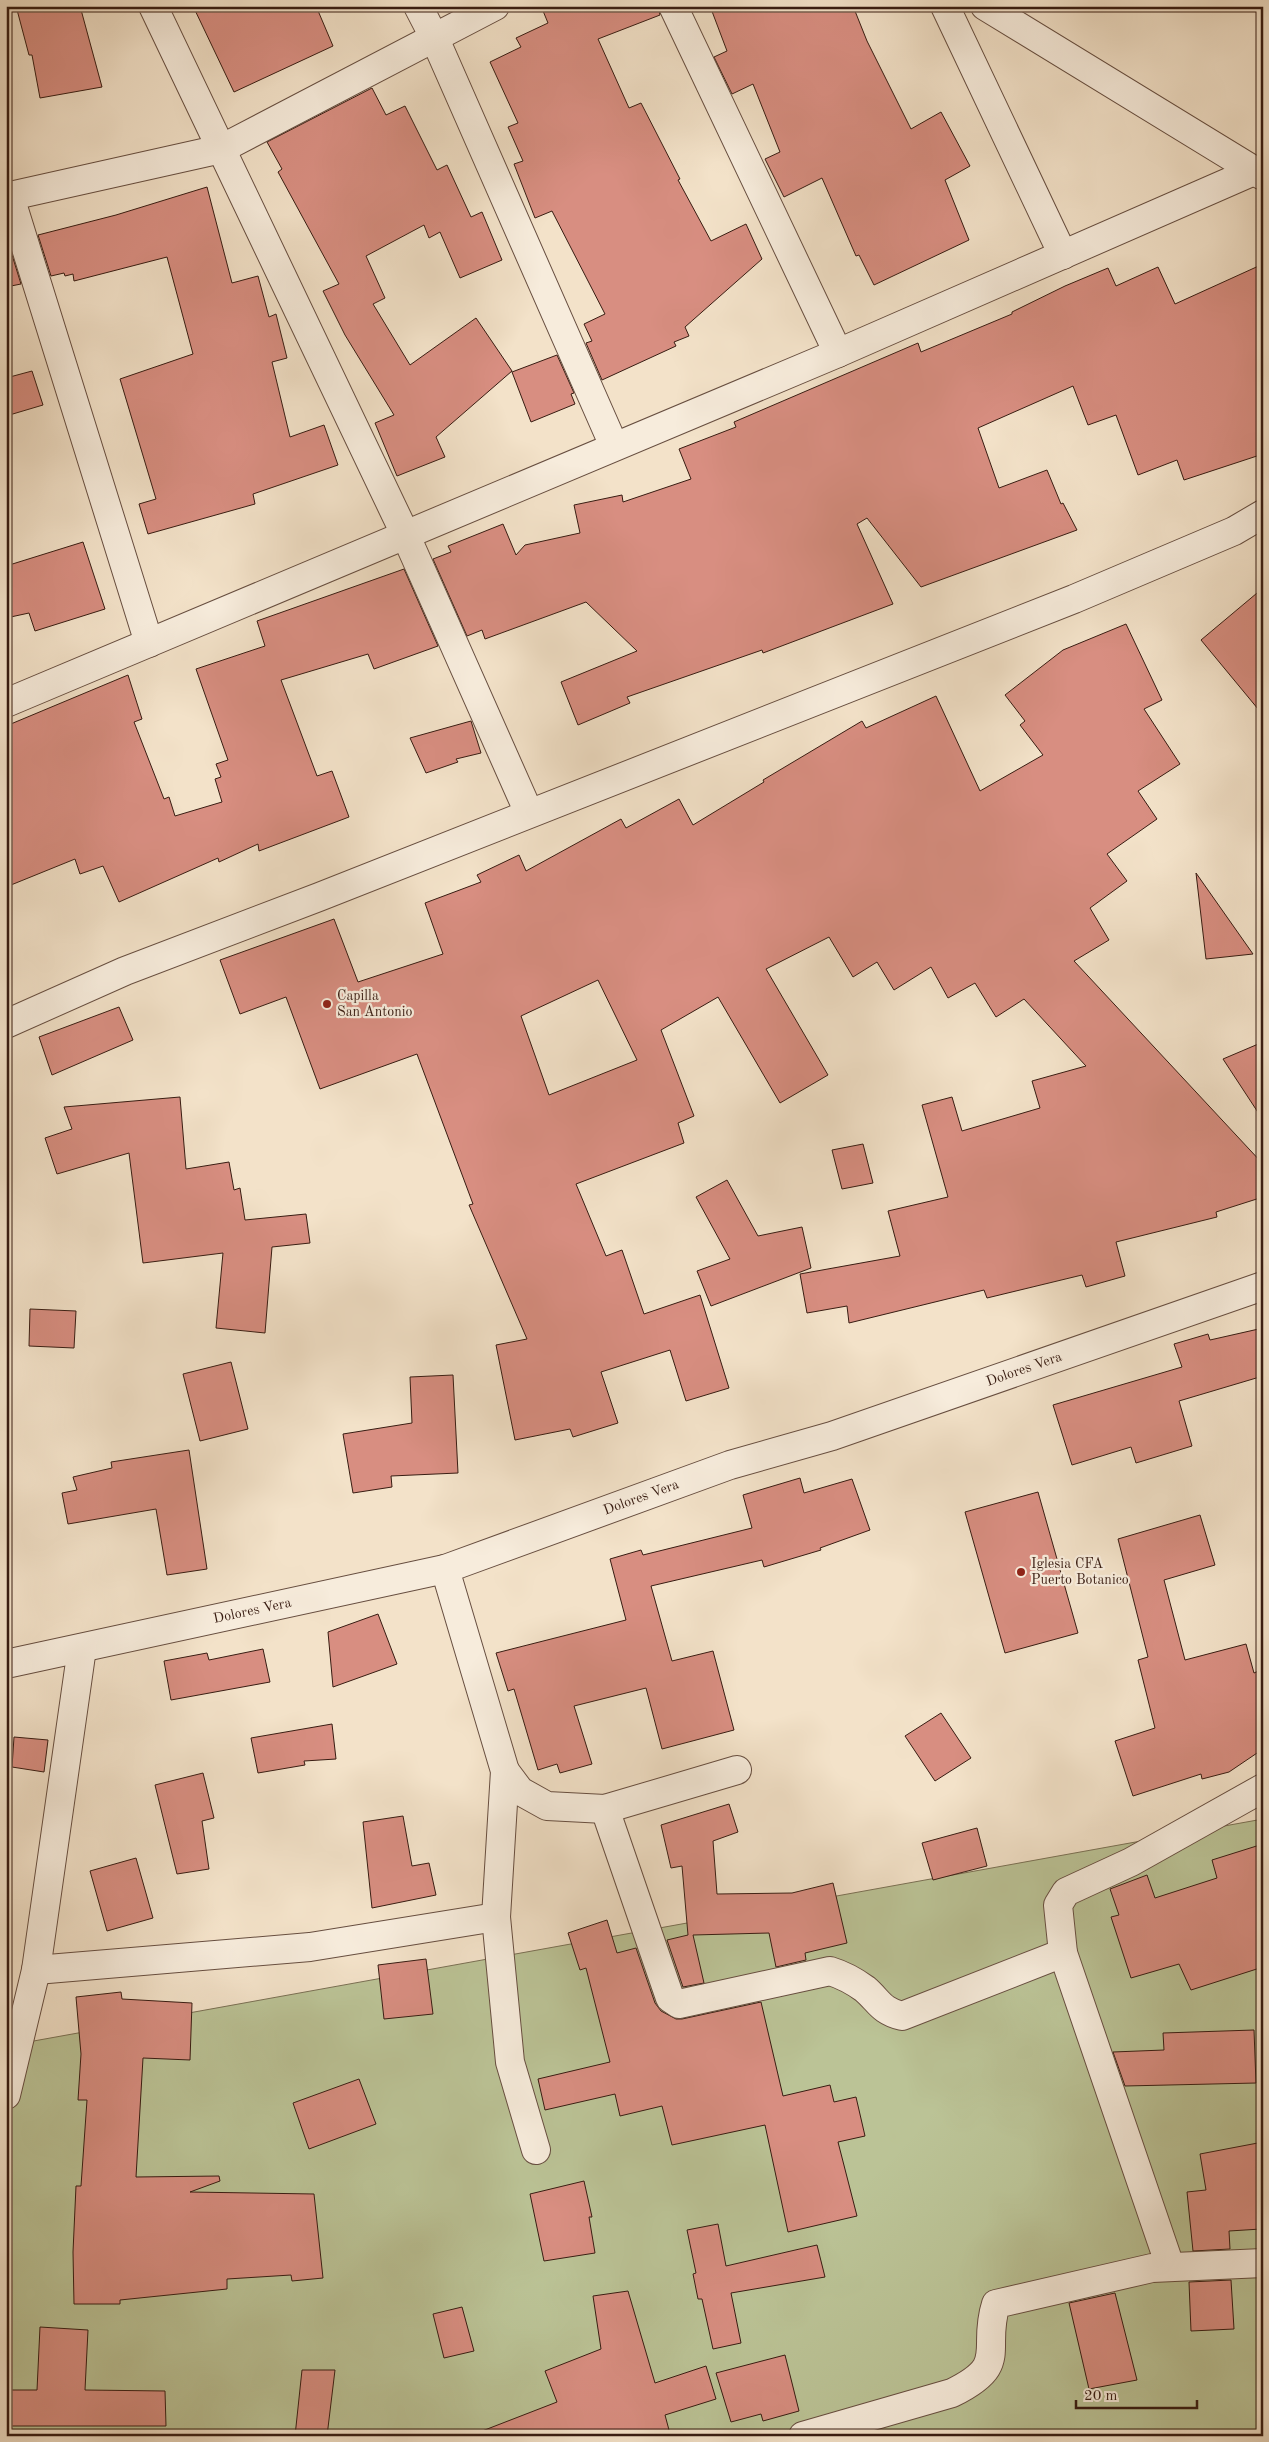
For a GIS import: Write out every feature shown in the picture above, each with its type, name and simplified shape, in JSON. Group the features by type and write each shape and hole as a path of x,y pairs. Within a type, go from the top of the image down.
{"street":[{"path":"152,6 406,536 529,812"},
{"path":"418,6 435,39 614,446"},
{"path":"149,643 8,197 221,149 495,6"},
{"path":"674,6 838,353"},
{"path":"945,6 1063,255"},
{"path":"984,6 1259,174"},
{"path":"6,703 406,536 614,446 838,353 1063,255 1259,174"},
{"path":"6,1024 125,971 319,897 529,812 1074,599 1234,531 1263,514"},
{"name":"Dolores Vera","path":"6,1664 445,1569 730,1465 832,1436 1263,1286"},
{"path":"445,1569 505,1771 496,1917 510,2062 536,2150"},
{"path":"6,2095 36,1970 82,1648"},
{"path":"505,1771 520,1791 547,1806 605,1809 737,1770"},
{"path":"1170,2266 1063,1952 1058,1905 1066,1892 1132,1862 1263,1788"},
{"path":"605,1809 670,1998 679,2004 830,1971 845,1975 866,1990 890,2013 902,2016 1063,1952"},
{"path":"36,1970 310,1947 496,1917"},
{"path":"803,2436 952,2393 974,2382 990,2362 993,2313 996,2304 1100,2278 1170,2266 1263,2263"}],"green space":[{"path":"1263,1819 1263,2436 6,2436 6,2046"}],"building":[{"path":"16,6 80,6 102,87 40,98 32,55 29,55"},
{"path":"193,6 316,6 333,46 234,92"},
{"path":"541,6 658,6 660,15 598,39 629,108 641,103 680,179 678,180 711,241 746,224 762,259 685,327 689,336 674,342 676,346 602,380 586,343 592,341 584,324 605,314 552,211 535,218 514,164 523,161 508,127 518,123 490,62 521,47 516,38 548,23"},
{"path":"710,6 853,6 867,41 911,129 941,112 970,166 945,180 969,240 874,285 859,255 856,256 822,178 784,197 765,159 780,152 753,84 732,94 714,57 727,51"},
{"path":"372,88 386,115 405,106 437,170 447,165 471,217 482,212 502,260 460,278 440,232 429,238 424,225 366,256 385,298 373,304 410,365 476,318 512,371 436,437 445,457 397,476 375,423 394,415 345,335 323,291 339,284 278,172 282,169 267,142"},
{"path":"207,187 232,283 258,276 269,317 276,314 287,358 272,362 290,437 324,425 338,465 253,494 255,504 148,534 139,504 156,499 120,379 193,354 167,257 74,281 73,274 65,276 64,273 51,276 38,235 116,215"},
{"path":"8,242 21,284 6,287 6,243"},
{"path":"1263,264 1263,454 1184,480 1177,460 1138,475 1116,415 1088,425 1073,386 978,428 999,488 1047,470 1061,504 1063,503 1077,530 921,587 867,518 857,524 893,604 763,653 762,650 627,697 630,703 578,725 561,682 637,651 586,602 485,639 482,630 467,636 433,559 451,552 448,546 503,524 516,555 525,545 580,533 574,505 622,495 623,502 691,479 679,449 736,427 734,422 918,343 921,352 1012,314 1012,312 1065,286 1108,268 1116,286 1158,267 1175,304"},
{"path":"557,355 574,393 571,394 575,404 531,422 512,372"},
{"path":"32,371 43,405 6,416 6,378"},
{"path":"83,542 105,609 35,631 29,613 6,618 6,566"},
{"path":"404,569 438,646 374,669 368,654 281,680 317,776 332,771 349,817 259,851 258,844 219,862 218,858 119,902 103,866 80,874 75,859 6,887 6,726 128,675 142,719 134,722 164,799 169,797 175,816 222,802 215,779 221,777 216,764 228,760 196,669 265,646 257,621"},
{"path":"1263,588 1263,715 1201,640"},
{"path":"1126,624 1162,700 1144,709 1180,764 1138,791 1157,819 1107,854 1127,881 1090,908 1109,940 1074,961 1263,1164 1263,1197 1216,1212 1217,1217 1116,1242 1125,1276 1086,1287 1082,1275 987,1298 984,1290 849,1323 847,1306 807,1313 800,1274 900,1256 888,1211 948,1197 922,1105 952,1097 962,1131 1040,1108 1032,1081 1086,1066 1024,999 996,1017 975,983 948,998 931,967 894,990 877,962 853,977 829,937 766,969 828,1075 780,1103 718,997 661,1030 694,1116 678,1123 684,1143 576,1184 606,1256 622,1250 644,1314 700,1295 729,1388 686,1401 670,1350 601,1372 618,1423 573,1437 570,1429 515,1440 496,1345 527,1339 469,1205 473,1204 417,1054 320,1089 286,997 240,1014 220,960 334,919 358,982 443,954 425,903 481,882 477,875 519,855 526,871 621,819 626,828 679,799 693,825 764,782 763,780 862,721 866,728 936,696 980,791 1043,755 1020,725 1025,721 1005,695 1063,650","holes":["598,980 637,1060 549,1095 521,1016"]},
{"path":"471,721 481,753 456,759 458,762 426,773 410,738"},
{"path":"1196,873 1253,954 1206,959"},
{"path":"119,1007 133,1040 52,1075 39,1037"},
{"path":"1263,1042 1263,1120 1223,1059"},
{"path":"180,1097 186,1169 229,1162 234,1190 240,1188 245,1220 306,1214 310,1243 272,1247 265,1333 216,1328 223,1253 143,1263 129,1153 57,1174 45,1138 72,1129 64,1107"},
{"path":"863,1144 873,1183 842,1189 832,1150"},
{"path":"727,1180 758,1236 802,1227 811,1268 711,1306 697,1271 730,1259 696,1197"},
{"path":"30,1309 76,1311 74,1348 29,1346"},
{"path":"1263,1328 1263,1376 1179,1401 1192,1446 1136,1463 1131,1447 1072,1465 1053,1405 1182,1367 1174,1344 1208,1334 1210,1340"},
{"path":"231,1362 248,1429 200,1441 183,1374"},
{"path":"453,1375 458,1473 391,1476 392,1487 353,1493 343,1434 412,1423 410,1377"},
{"path":"189,1450 207,1569 167,1575 156,1509 68,1524 62,1493 77,1490 73,1477 112,1468 111,1462"},
{"path":"800,1478 804,1493 852,1479 870,1530 820,1548 821,1550 764,1567 762,1560 651,1586 672,1661 713,1651 734,1730 662,1749 646,1688 574,1706 592,1764 560,1773 557,1764 538,1770 514,1689 508,1691 496,1653 626,1620 610,1559 641,1550 643,1555 752,1528 743,1495"},
{"name":"Iglesia CFA Puerto Botanico","path":"1038,1492 1078,1633 1005,1653 965,1512"},
{"path":"1200,1515 1215,1565 1164,1580 1185,1660 1246,1644 1254,1673 1263,1669 1263,1749 1229,1772 1202,1779 1201,1774 1133,1796 1115,1741 1155,1728 1138,1660 1148,1657 1118,1539"},
{"path":"378,1614 397,1664 333,1687 328,1632"},
{"path":"263,1649 270,1682 171,1700 164,1661 207,1653 209,1660"},
{"path":"941,1713 971,1758 935,1781 905,1736"},
{"path":"332,1724 336,1759 304,1761 305,1765 258,1773 251,1738"},
{"path":"14,1737 48,1740 44,1772 12,1767"},
{"path":"203,1773 214,1818 202,1821 209,1869 177,1874 155,1785"},
{"path":"729,1804 738,1832 713,1841 717,1894 792,1893 833,1883 847,1943 805,1953 806,1960 776,1967 769,1933 693,1935 704,1983 683,1987 667,1940 688,1935 682,1866 671,1868 661,1825"},
{"path":"403,1816 412,1866 429,1863 436,1895 372,1908 363,1822"},
{"path":"977,1828 987,1866 933,1880 922,1843"},
{"path":"1263,1844 1263,1967 1191,1990 1179,1964 1131,1978 1111,1917 1119,1915 1110,1889 1147,1875 1155,1898 1217,1878 1212,1860"},
{"path":"136,1858 153,1918 107,1931 90,1871"},
{"path":"607,1920 617,1953 636,1948 655,2003 661,2011 676,2019 682,2019 761,2002 783,2096 830,2085 834,2102 856,2097 865,2136 838,2142 857,2216 788,2232 765,2125 672,2145 662,2106 620,2116 615,2094 545,2110 538,2079 610,2062 586,1968 580,1970 568,1933"},
{"path":"426,1959 433,2014 384,2019 378,1965"},
{"path":"121,1992 122,1999 192,2003 190,2060 143,2058 136,2177 219,2176 220,2181 190,2192 314,2194 323,2278 292,2281 291,2275 227,2279 227,2289 120,2300 120,2304 74,2304 73,2252 76,2186 81,2186 87,2100 78,2100 81,2054 76,1997"},
{"path":"1254,2030 1256,2083 1125,2086 1113,2052 1164,2050 1163,2033"},
{"path":"359,2079 376,2124 309,2149 293,2103"},
{"path":"1263,2142 1263,2205 1258,2206 1261,2229 1229,2231 1230,2249 1193,2251 1187,2192 1206,2190 1200,2154"},
{"path":"584,2181 592,2217 589,2217 595,2253 544,2261 530,2194"},
{"path":"718,2224 726,2266 817,2245 825,2277 731,2293 741,2343 713,2349 702,2299 698,2299 693,2274 696,2273 687,2230"},
{"path":"1231,2280 1234,2329 1191,2331 1189,2282"},
{"path":"628,2291 655,2383 706,2366 716,2399 665,2415 669,2430 651,2436 478,2436 477,2433 557,2402 545,2371 601,2349 593,2296"},
{"path":"1115,2293 1137,2380 1089,2389 1069,2303"},
{"path":"462,2307 474,2351 444,2358 433,2314"},
{"path":"40,2327 88,2330 85,2390 165,2391 166,2426 11,2426 11,2390 37,2390"},
{"path":"785,2355 799,2411 763,2421 761,2414 731,2422 716,2373"},
{"path":"302,2370 335,2370 327,2436 295,2436"}],"place":[{"name":"Capilla San Antonio","path":"327,1004"},
{"name":"Iglesia CFA Puerto Botanico","path":"1021,1572"}]}
